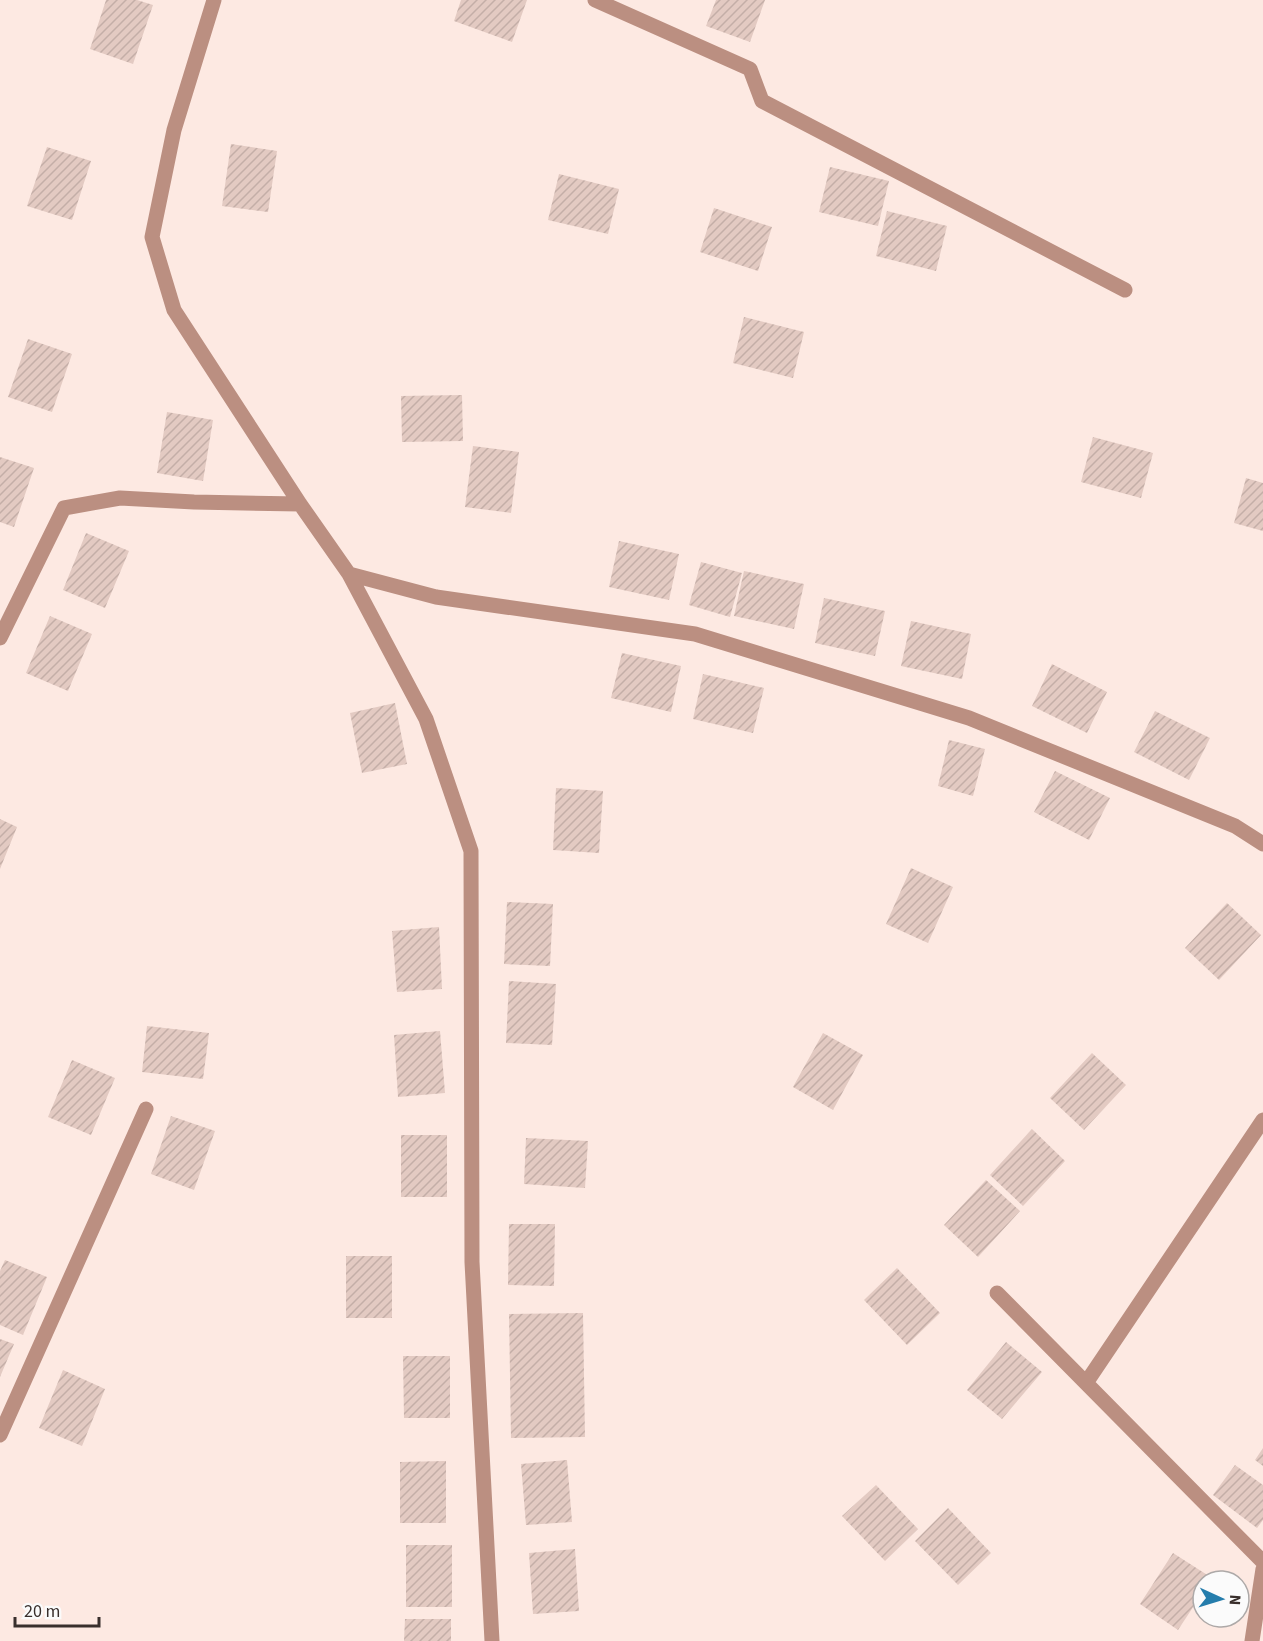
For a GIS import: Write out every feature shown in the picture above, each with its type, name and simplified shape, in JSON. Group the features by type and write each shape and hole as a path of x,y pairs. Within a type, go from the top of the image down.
{"street":[{"path":"214,0 174,130 152,237 174,310 300,504 349,574 426,719 471,851 472,1262 492,1641"},
{"path":"595,0 750,69 762,101 1125,290"},
{"path":"0,638 64,508 120,498 300,504"},
{"path":"349,574 436,597 695,633 969,718 1235,826 1263,844"},
{"path":"0,1435 146,1109"},
{"path":"1086,1383 1263,1120"},
{"path":"997,1293 1263,1562"},
{"path":"1252,1641 1263,1569"}],"building":[{"path":"106,0 137,0 153,5 133,64 90,49"},
{"path":"461,0 527,0 512,42 454,21"},
{"path":"716,0 765,0 750,42 706,26"},
{"path":"231,144 277,151 268,212 222,206"},
{"path":"47,147 91,161 72,220 27,206"},
{"path":"830,167 889,181 878,226 819,212"},
{"path":"559,174 619,189 608,234 548,220"},
{"path":"714,208 772,227 758,271 700,252"},
{"path":"887,211 947,226 936,271 876,256"},
{"path":"744,317 804,332 793,378 733,363"},
{"path":"28,339 72,354 52,412 8,397"},
{"path":"462,395 463,441 402,442 401,396"},
{"path":"167,412 213,420 203,481 157,473"},
{"path":"1093,437 1153,453 1141,498 1081,482"},
{"path":"473,446 519,452 511,513 465,507"},
{"path":"0,457 34,468 14,527 0,522"},
{"path":"1246,478 1263,483 1263,531 1234,523"},
{"path":"86,533 129,551 105,608 63,590"},
{"path":"619,541 679,554 669,600 609,587"},
{"path":"701,562 742,573 730,617 689,605"},
{"path":"744,571 804,584 794,629 734,616"},
{"path":"824,598 885,611 875,656 815,643"},
{"path":"50,616 92,634 68,691 26,673"},
{"path":"911,621 971,634 962,679 901,666"},
{"path":"622,653 681,666 671,712 611,698"},
{"path":"1052,664 1107,692 1087,733 1032,706"},
{"path":"703,674 764,688 753,733 693,719"},
{"path":"395,703 407,764 362,773 350,713"},
{"path":"1155,711 1210,738 1189,780 1134,752"},
{"path":"949,740 985,749 973,796 938,786"},
{"path":"1055,771 1110,798 1089,840 1034,812"},
{"path":"556,788 603,791 599,853 553,850"},
{"path":"0,819 17,827 0,869"},
{"path":"911,868 953,887 928,943 886,924"},
{"path":"507,902 553,904 550,966 504,964"},
{"path":"1227,903 1261,935 1219,980 1185,948"},
{"path":"439,927 442,989 397,992 392,931"},
{"path":"509,981 556,984 552,1045 506,1043"},
{"path":"147,1026 209,1033 203,1079 142,1072"},
{"path":"440,1031 445,1093 398,1097 394,1035"},
{"path":"823,1033 863,1055 833,1110 793,1087"},
{"path":"1092,1053 1126,1085 1084,1130 1050,1098"},
{"path":"72,1060 115,1078 91,1135 48,1117"},
{"path":"171,1116 215,1131 194,1190 151,1174"},
{"path":"1032,1129 1065,1161 1023,1206 990,1175"},
{"path":"401,1135 447,1135 447,1197 401,1197"},
{"path":"526,1138 588,1141 585,1188 524,1184"},
{"path":"986,1180 1020,1211 978,1257 944,1225"},
{"path":"509,1224 555,1224 554,1286 508,1285"},
{"path":"346,1256 392,1256 392,1318 346,1318"},
{"path":"5,1260 47,1277 23,1335 0,1325 0,1271"},
{"path":"897,1268 940,1313 907,1345 864,1300"},
{"path":"583,1313 585,1437 511,1438 509,1314"},
{"path":"0,1339 14,1344 0,1377"},
{"path":"1006,1342 1042,1372 1002,1419 967,1390"},
{"path":"403,1356 450,1356 450,1418 404,1418"},
{"path":"63,1370 105,1389 82,1446 39,1428"},
{"path":"1263,1448 1263,1466 1255,1460"},
{"path":"567,1460 572,1522 526,1525 521,1464"},
{"path":"446,1461 446,1523 400,1523 400,1462"},
{"path":"1235,1465 1263,1485 1263,1520 1257,1528 1213,1495"},
{"path":"876,1485 918,1529 885,1561 842,1516"},
{"path":"948,1508 991,1553 958,1585 915,1541"},
{"path":"406,1545 452,1545 452,1607 406,1607"},
{"path":"575,1549 579,1611 533,1614 529,1553"},
{"path":"1173,1553 1198,1569 1191,1569 1191,1610 1178,1630 1140,1604"},
{"path":"405,1619 451,1619 451,1641 404,1641"}]}
